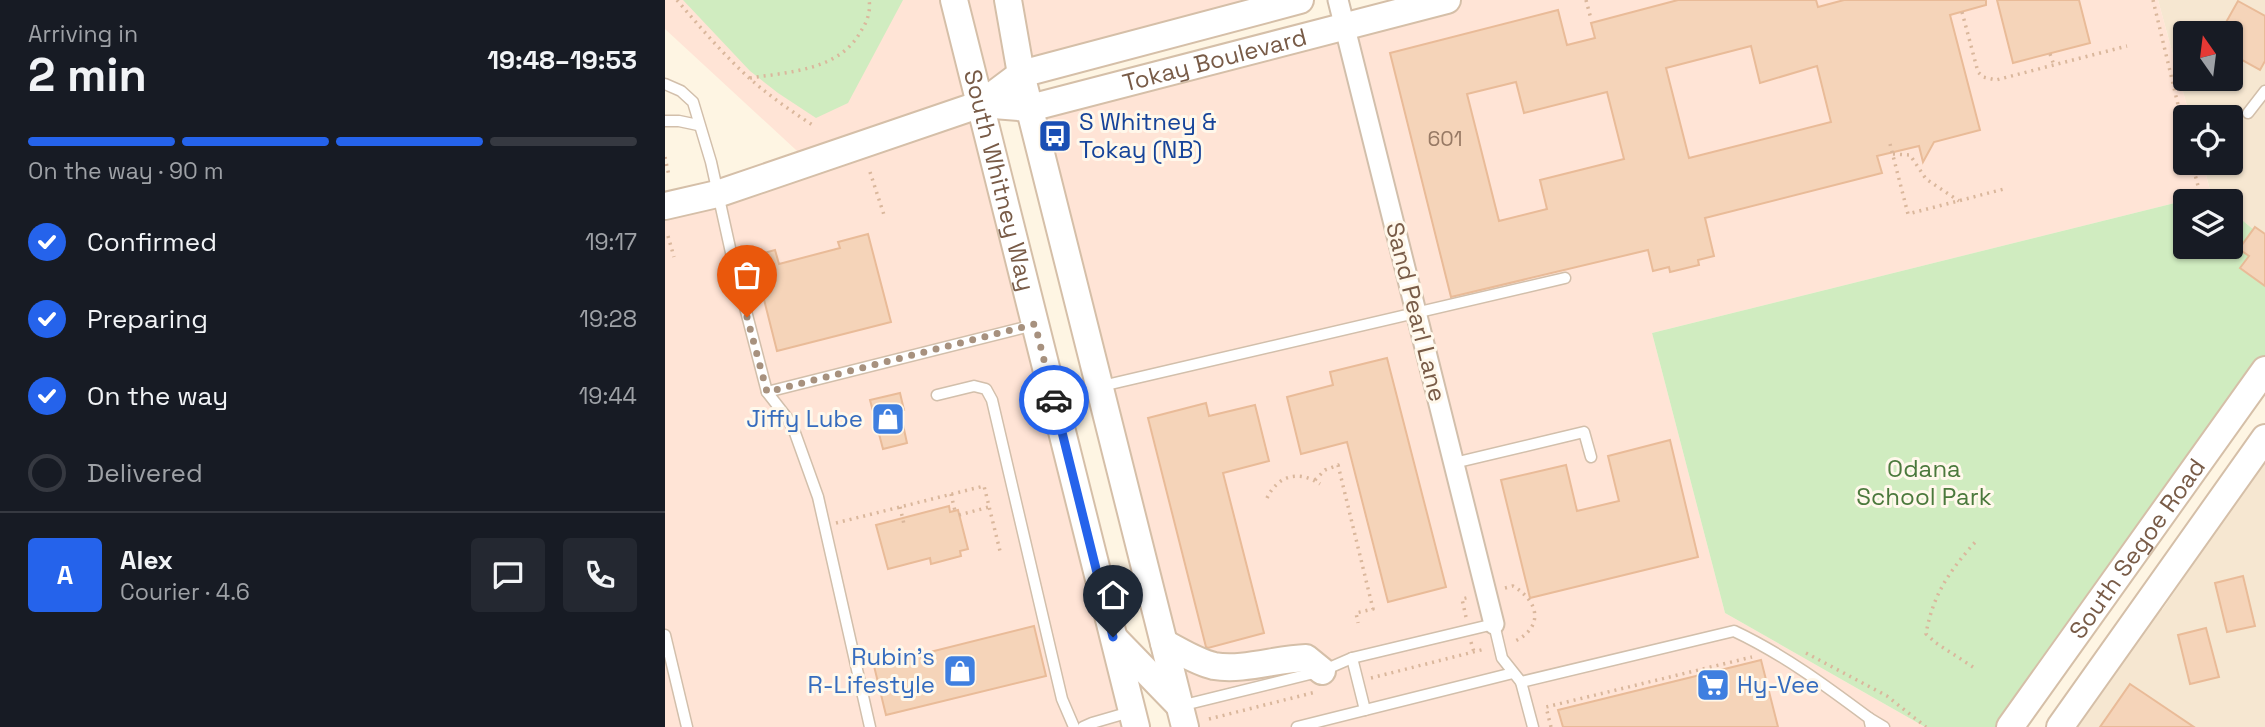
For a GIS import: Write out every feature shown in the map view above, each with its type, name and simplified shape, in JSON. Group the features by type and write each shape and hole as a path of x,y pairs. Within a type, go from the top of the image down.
{"street":[{"name":"South Whitney Way","path":"954,0 1134,719"},
{"name":"South Whitney Way","path":"1008,0 1021,74 1182,716"},
{"name":"Tokay Boulevard","path":"665,206 717,194 981,104 1021,74 1300,0"},
{"name":"Sand Pearl Lane","path":"1338,0 1493,624"},
{"name":"Tokay Boulevard","path":"981,104 1030,108 1447,0"},
{"name":"South Segoe Road","path":"2010,727 2265,370"},
{"name":"South Segoe Road","path":"2060,727 2265,438"},
{"path":"1113,637 1182,716"},
{"path":"1164,643 1201,662 1215,666 1233,667 1307,658 1322,671"},
{"path":"1134,719 1154,727"}],"lane":[{"path":"665,85 681,91 693,102 711,162 767,392 788,419 795,433 818,497 870,727"},
{"path":"2248,113 2265,91"},
{"path":"665,121 698,125"},
{"path":"1101,386 1565,278"},
{"path":"767,392 1035,324"},
{"path":"937,395 974,386 986,389 992,400 1062,699 1074,727"},
{"path":"1454,463 1584,432 1591,457"},
{"path":"1182,716 1352,659 1493,624 1502,658 1521,682 1533,727"},
{"path":"1521,682 1734,631 1762,644 1870,722 1884,727"},
{"path":"665,635 687,727"},
{"path":"1352,659 1365,710"},
{"path":"1297,727 1513,673"},
{"path":"1083,727 1100,720 1134,719"}],"path":[{"path":"677,0 749,78 782,105 814,126"},
{"path":"749,78 800,70 825,63 845,53 859,37 867,22 869,0"},
{"path":"1586,0 1591,19"},
{"path":"2153,0 2178,105"},
{"path":"1962,12 1978,72 1983,77 1996,80 2127,46"},
{"path":"2050,54 2054,65"},
{"path":"1890,144 1908,214 2004,189"},
{"path":"1893,154 1910,155 1926,179 1959,202"},
{"path":"665,157 669,176"},
{"path":"870,172 885,218"},
{"path":"668,236 674,257"},
{"path":"1315,481 1325,470 1338,465 1373,608 1356,613 1358,623"},
{"path":"1266,498 1273,485 1286,479 1308,476 1320,484"},
{"path":"825,527 983,486 1000,551"},
{"path":"951,495 955,511"},
{"path":"900,507 904,524"},
{"path":"960,515 989,507"},
{"path":"1973,667 1926,634 1933,604 1944,580 1978,539"},
{"path":"1551,727 1546,707 1753,657 1762,644"},
{"path":"1804,652 1887,695 1926,727"}],"shaded area":[{"path":"665,0 1300,0 1022,74 981,110 1136,727 665,727 665,206 809,162 665,29"},
{"path":"1447,0 2158,0 2173,55 2173,91 2183,91 2187,105 2173,105 2173,175 2206,175 2210,189 2173,189 2173,203 1652,333 1725,613 1925,727 1185,727 1030,108"},
{"path":"2158,0 2265,0 2265,239 2243,221 2243,189 2210,189 2206,175 2243,175 2243,105 2187,105 2183,91 2243,91 2243,21 2173,21 2173,55"},
{"path":"2265,460 2265,727 2059,727 2156,590 2162,610"}],"green space":[{"path":"683,0 903,0 848,103 816,118 750,71"},
{"name":"Odana School Park","path":"2173,203 2173,259 2243,259 2243,221 2265,239 2265,370 2010,727 1925,727 1725,613 1652,333"}],"building":[{"path":"1678,0 1816,0 1818,7 1844,0 1986,0 1986,5 1950,15 1980,130 1934,142 1923,162 1919,146 1877,156 1882,173 1705,218 1714,256 1698,260 1699,265 1670,272 1669,267 1653,271 1648,250 1451,297 1390,53 1558,10 1567,45 1595,38 1591,23","holes":["1751,46 1760,83 1817,66 1831,122 1689,158 1666,68","1516,82 1524,113 1607,92 1624,159 1540,180 1547,209 1499,221 1467,94"]},
{"path":"1997,0 2079,0 2090,43 2013,63"},
{"path":"2238,1 2265,16 2265,61 2260,70 2243,61 2243,21 2227,21"},
{"path":"2255,227 2265,234 2265,286 2240,268 2249,256 2243,252 2243,244"},
{"path":"868,234 891,322 777,351 753,256 775,250 779,264 840,248 838,242"},
{"path":"1387,358 1446,587 1388,602 1347,442 1301,454 1287,397 1333,385 1330,372"},
{"name":"Jiffy Lube","path":"900,393 904,410 900,411 907,443 883,449 870,400"},
{"path":"1206,403 1209,416 1255,405 1269,461 1223,473 1264,633 1208,648 1148,418"},
{"path":"1670,440 1698,557 1530,598 1501,480 1566,465 1577,511 1619,501 1608,456"},
{"path":"949,506 950,512 958,510 968,549 960,551 961,556 931,564 930,558 888,569 876,525"},
{"path":"2243,576 2255,626 2227,632 2215,583"},
{"name":"Rubin's R-Lifestyle","path":"1034,626 1046,676 886,715 874,666"},
{"path":"2206,628 2219,677 2190,684 2178,635"},
{"name":"Hy-Vee","path":"1761,660 1778,727 1563,727 1558,710"},
{"path":"2130,684 2145,694 2194,727 2100,727"}],"way so far":[{"path":"747,317 767,392 1035,324 1054,400"}],"place":[{"name":"S Whitney & Tokay (NB)","path":"1055,136"},
{"name":"Jiffy Lube","path":"888,419"},
{"name":"Rubin's R-Lifestyle","path":"960,671"},
{"name":"Hy-Vee","path":"1713,685"}],"route":[{"path":"1054,400 1113,637"}]}
